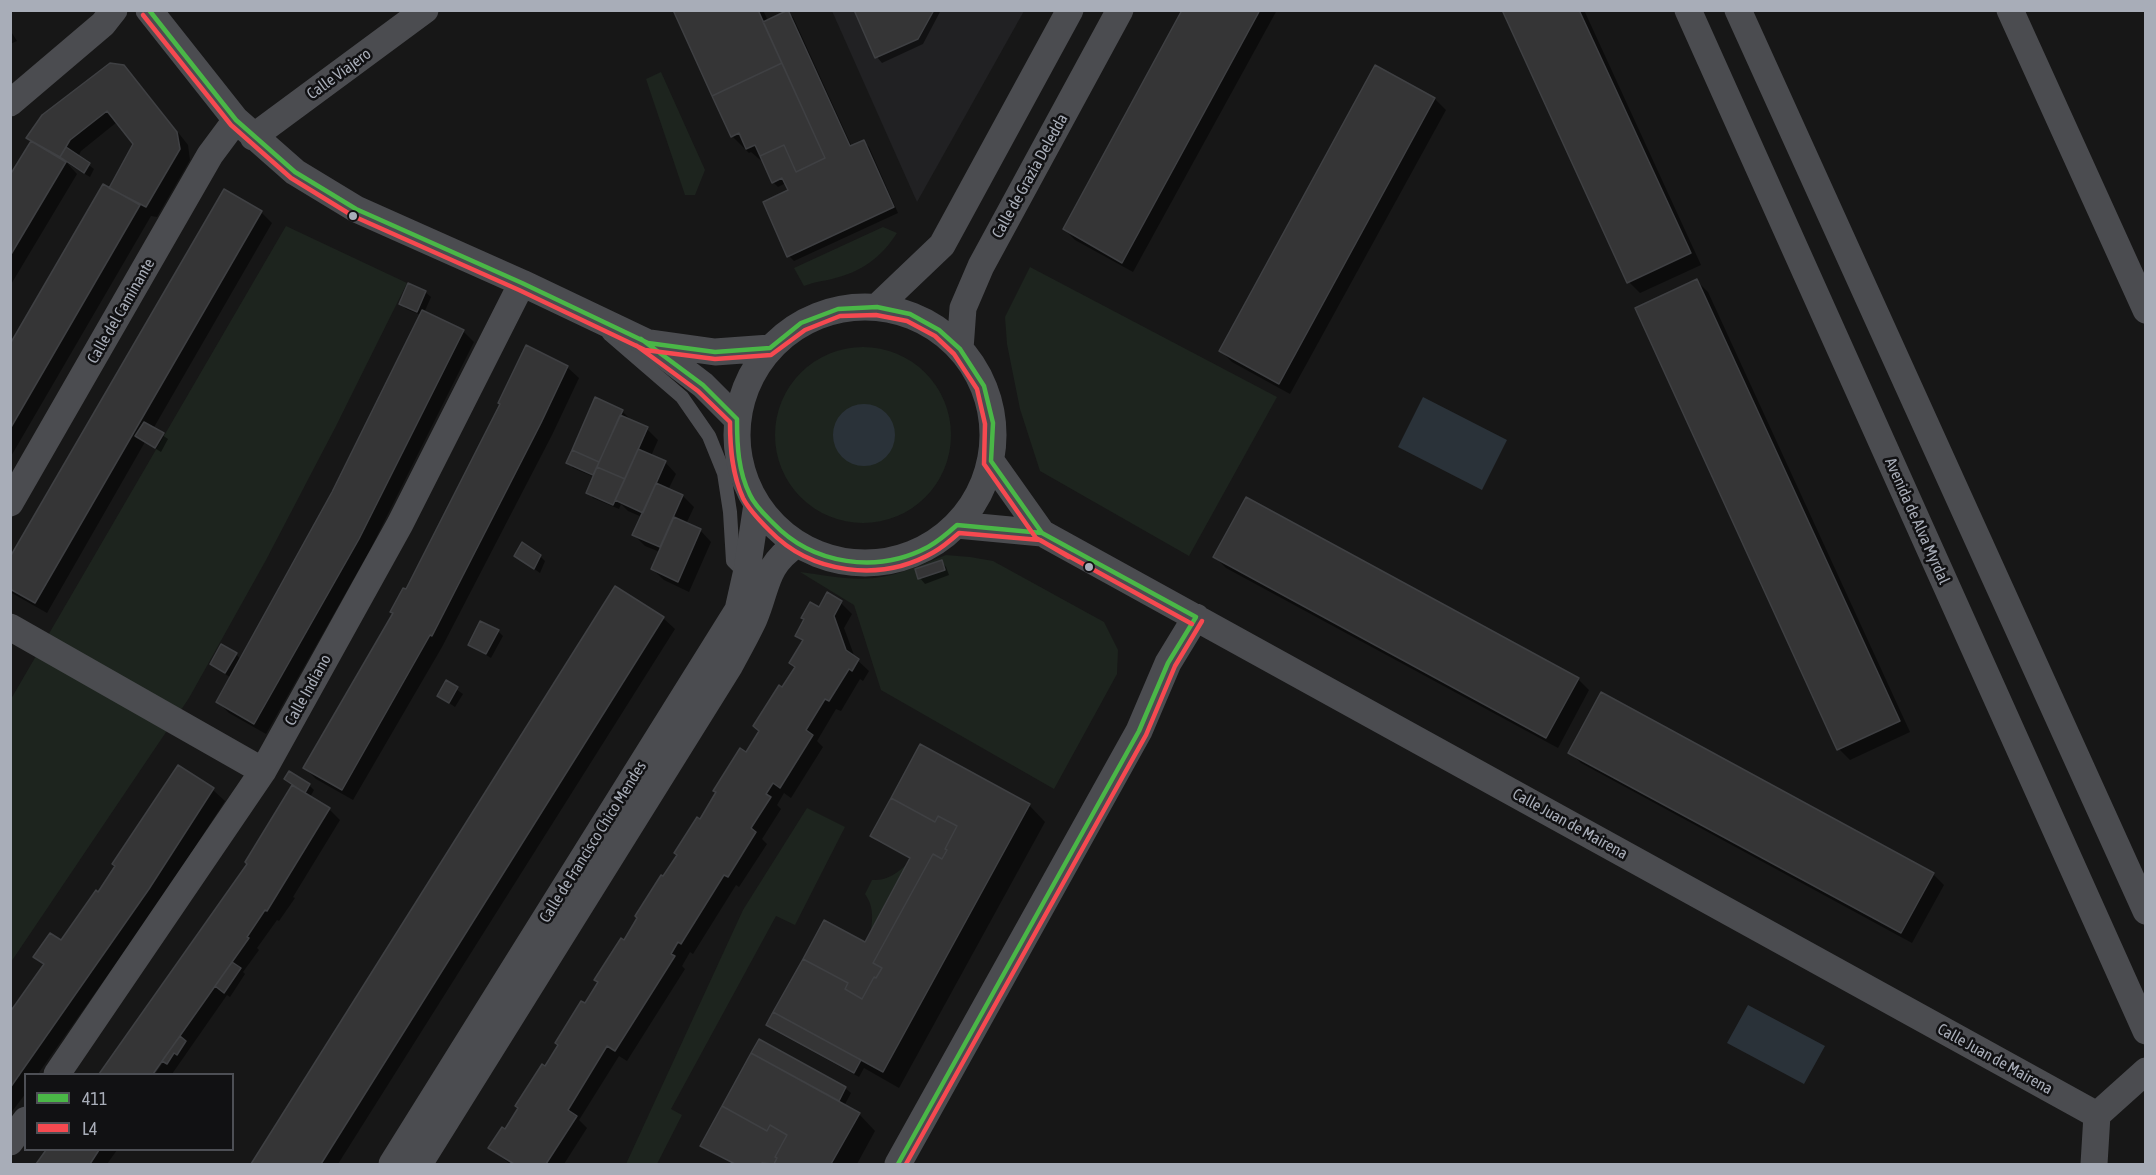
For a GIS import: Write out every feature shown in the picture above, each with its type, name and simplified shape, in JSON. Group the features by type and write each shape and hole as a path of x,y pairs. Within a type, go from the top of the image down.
{"street":[{"path":"10,103 103,24 114,10"},
{"path":"149,10 244,129 295,172 356,209 522,283 648,343 703,385 737,419"},
{"name":"Calle Viajero","path":"244,129 425,10"},
{"path":"877,307 942,245 1070,10"},
{"name":"Calle de Grazia Deledda","path":"960,349 963,308 981,266 1120,10"},
{"name":"Avenida de Alva Myrdal","path":"1688,10 2145,1031"},
{"path":"1738,10 2145,911"},
{"path":"2010,10 2145,309"},
{"name":"Calle del Caminante","path":"10,503 210,155 244,129"},
{"name":"Calle Indiano","path":"58,1073 263,771 400,524 522,283"},
{"path":"877,307 910,314 939,330 960,349 984,386 993,423 991,461 979,495 957,525 926,549 888,562 849,564 811,553 797,544 778,531 757,504 751,496 737,455 737,419 750,377 770,348 801,323 838,309 877,307"},
{"path":"648,343 715,352 770,348"},
{"name":"Calle Juan de Mairena","path":"991,461 1042,534"},
{"name":"Calle de Francisco Chico Mendes","path":"392,1164 738,610 757,504"},
{"name":"Calle Juan de Mairena","path":"957,525 1042,534 2097,1115"},
{"name":"Calle de Francisco Chico Mendes","path":"419,1164 730,665 754,617 770,571 783,553 797,544"},
{"path":"898,1164 1139,730 1168,663 1196,617"},
{"path":"10,627 263,771"},
{"path":"2094,1164 2097,1115 2145,1071"},
{"path":"10,1142 24,1123"}],"lane":[{"path":"585,313 682,397 708,436 724,473 730,512 733,561 746,574"}],"shaded area":[{"path":"832,11 1024,11 917,202"},
{"path":"661,72 705,170 695,195 685,195 646,79"},
{"path":"286,226 407,283 266,560 189,698 11,962 11,699"},
{"path":"883,227 897,233 884,250 869,263 842,276 804,286 794,268"},
{"path":"1030,267 1277,397 1189,556 1040,471 1020,409 1007,344 1005,317"},
{"path":"863,347 897,354 912,362 925,373 936,386 944,401 951,435 944,469 936,484 925,497 912,508 897,516 863,523 829,516 814,508 801,497 790,484 782,469 775,435 782,401 790,386 801,373 814,362 829,354"},
{"path":"1423,397 1507,440 1482,490 1398,447"},
{"path":"864,404 876,406 886,413 893,423 895,435 893,447 886,457 876,464 864,466 852,464 842,457 835,447 833,435 835,423 842,413 852,406"},
{"path":"946,555 993,561 1104,622 1118,650 1117,674 1054,789 881,690 854,605 800,572 847,578 884,577"},
{"path":"807,808 845,827 795,925 776,916 671,1109 682,1115 657,1164 626,1164 743,910"},
{"path":"906,865 871,930 872,911 865,894 872,880 891,876"},
{"path":"1748,1005 1825,1046 1804,1084 1727,1043"}],"building":[{"path":"673,10 758,10 782,63 712,96"},
{"path":"788,10 850,146 864,140 894,207 787,257 763,202 788,190 782,178 772,183 760,156 784,145 796,172 825,158 763,22"},
{"path":"854,10 934,10 918,39 875,58"},
{"path":"1182,10 1260,10 1122,263 1063,229"},
{"path":"1502,10 1579,10 1691,253 1627,283"},
{"path":"110,63 124,65 177,132 180,149 146,207 109,188 133,144 107,111 70,140 60,157 26,138 42,115"},
{"path":"782,63 825,158 796,172 784,145 760,156 755,145 746,149 739,133 731,137 712,96"},
{"path":"1375,65 1435,98 1279,384 1219,351"},
{"path":"31,141 66,162 10,256 10,175"},
{"path":"66,147 90,163 84,173 60,157"},
{"path":"103,184 140,205 10,429 10,344"},
{"path":"224,189 262,211 35,603 10,589 10,557"},
{"path":"1697,279 1900,721 1837,750 1635,308"},
{"path":"408,283 426,291 417,312 399,304"},
{"path":"422,310 464,330 359,539 254,724 216,702 332,492"},
{"path":"526,345 568,366 432,636 430,635 342,790 303,768 393,613 390,612 403,588 406,589 500,404 498,403"},
{"path":"595,397 623,410 599,462 572,450"},
{"path":"620,415 648,427 625,479 597,467"},
{"path":"144,422 164,433 155,448 135,436"},
{"path":"638,449 666,461 643,513 615,500"},
{"path":"572,450 599,462 593,475 566,463"},
{"path":"597,467 625,479 613,505 586,493"},
{"path":"656,483 683,495 660,547 632,535"},
{"path":"1246,497 1579,678 1546,738 1213,557"},
{"path":"674,517 701,529 678,582 651,569"},
{"path":"522,542 541,555 534,569 514,556"},
{"path":"942,560 945,570 918,579 915,569"},
{"path":"615,586 664,617 321,1164 251,1164"},
{"path":"827,592 842,601 834,616 846,650 859,659 852,671 849,669 829,701 825,699 806,730 813,735 780,788 773,783 766,794 771,797 751,828 756,832 728,877 724,875 681,944 678,942 671,954 675,956 615,1051 607,1046 568,1110 577,1116 546,1164 514,1164 488,1148 502,1127 505,1129 518,1108 515,1106 542,1064 545,1066 558,1045 555,1043 581,1001 585,1003 598,982 594,980 621,938 624,940 637,918 635,916 661,875 663,876 677,855 674,853 697,817 700,819 716,792 713,791 740,748 746,752 759,731 753,726 779,685 782,687 795,667 789,663 803,640 795,636 804,619 801,618 810,602 819,607"},
{"path":"480,621 499,630 486,654 468,645"},
{"path":"221,644 237,653 225,673 210,664"},
{"path":"446,680 458,687 449,703 437,696"},
{"path":"1601,692 1934,873 1901,933 1568,753"},
{"path":"920,744 1030,804 883,1072 773,1012 803,959 848,983 845,989 862,999 874,977 876,978 882,968 873,963 933,854 942,859 947,850 945,849 957,826 938,816 935,822 891,798"},
{"path":"178,765 214,788 149,889 10,1088 10,1012 44,964 33,957 50,933 61,940 96,890 98,892 115,866 112,864"},
{"path":"289,771 310,784 305,793 284,779"},
{"path":"292,785 330,808 267,911 265,910 247,937 249,938 154,1073 100,1073 247,864 245,862"},
{"path":"891,798 935,822 938,816 957,826 942,859 933,854 873,963 882,968 876,978 874,977 862,999 845,989 848,983 803,959 824,920 865,942 910,858 870,836"},
{"path":"232,962 241,968 224,993 215,986"},
{"path":"773,1012 861,1060 854,1073 766,1025"},
{"path":"180,1036 186,1041 177,1055 174,1053 167,1064 162,1061"},
{"path":"759,1039 846,1087 839,1101 751,1053"},
{"path":"751,1053 860,1113 831,1164 774,1164 777,1158 775,1157 787,1135 770,1125 767,1131 722,1106"},
{"path":"722,1106 767,1131 770,1125 787,1135 775,1157 777,1158 774,1164 735,1164 700,1146"},
{"path":"45,1151 98,1151 90,1164 36,1164"}],"transit line":[{"name":"411","path":"149,10 236,120 295,172 356,209 522,283 648,343 715,352 770,348 801,323 838,309 877,307 910,314 939,330 960,349 984,386 993,423 991,461 1042,533 1196,617"},
{"name":"L4","path":"143,15 231,125 291,178 353,216 519,290 645,350 715,359 771,355 805,330 840,316 876,315 907,321 935,336 954,354 977,389 985,424 984,464 1036,538 1192,624"},
{"name":"411","path":"641,339 703,385 737,419 741,467 752,499 773,523 789,537 807,548 846,561 888,561 928,547 957,525 1042,533 1073,550"},
{"name":"L4","path":"637,346 698,391 730,422 734,470 745,502 769,530 786,545 805,556 847,569 892,568 913,562 934,552 959,533 1040,540 1069,557"},
{"name":"411","path":"898,1164 1139,731 1168,663 1196,617"},
{"name":"L4","path":"906,1164 1146,735 1175,666 1202,621"}]}
